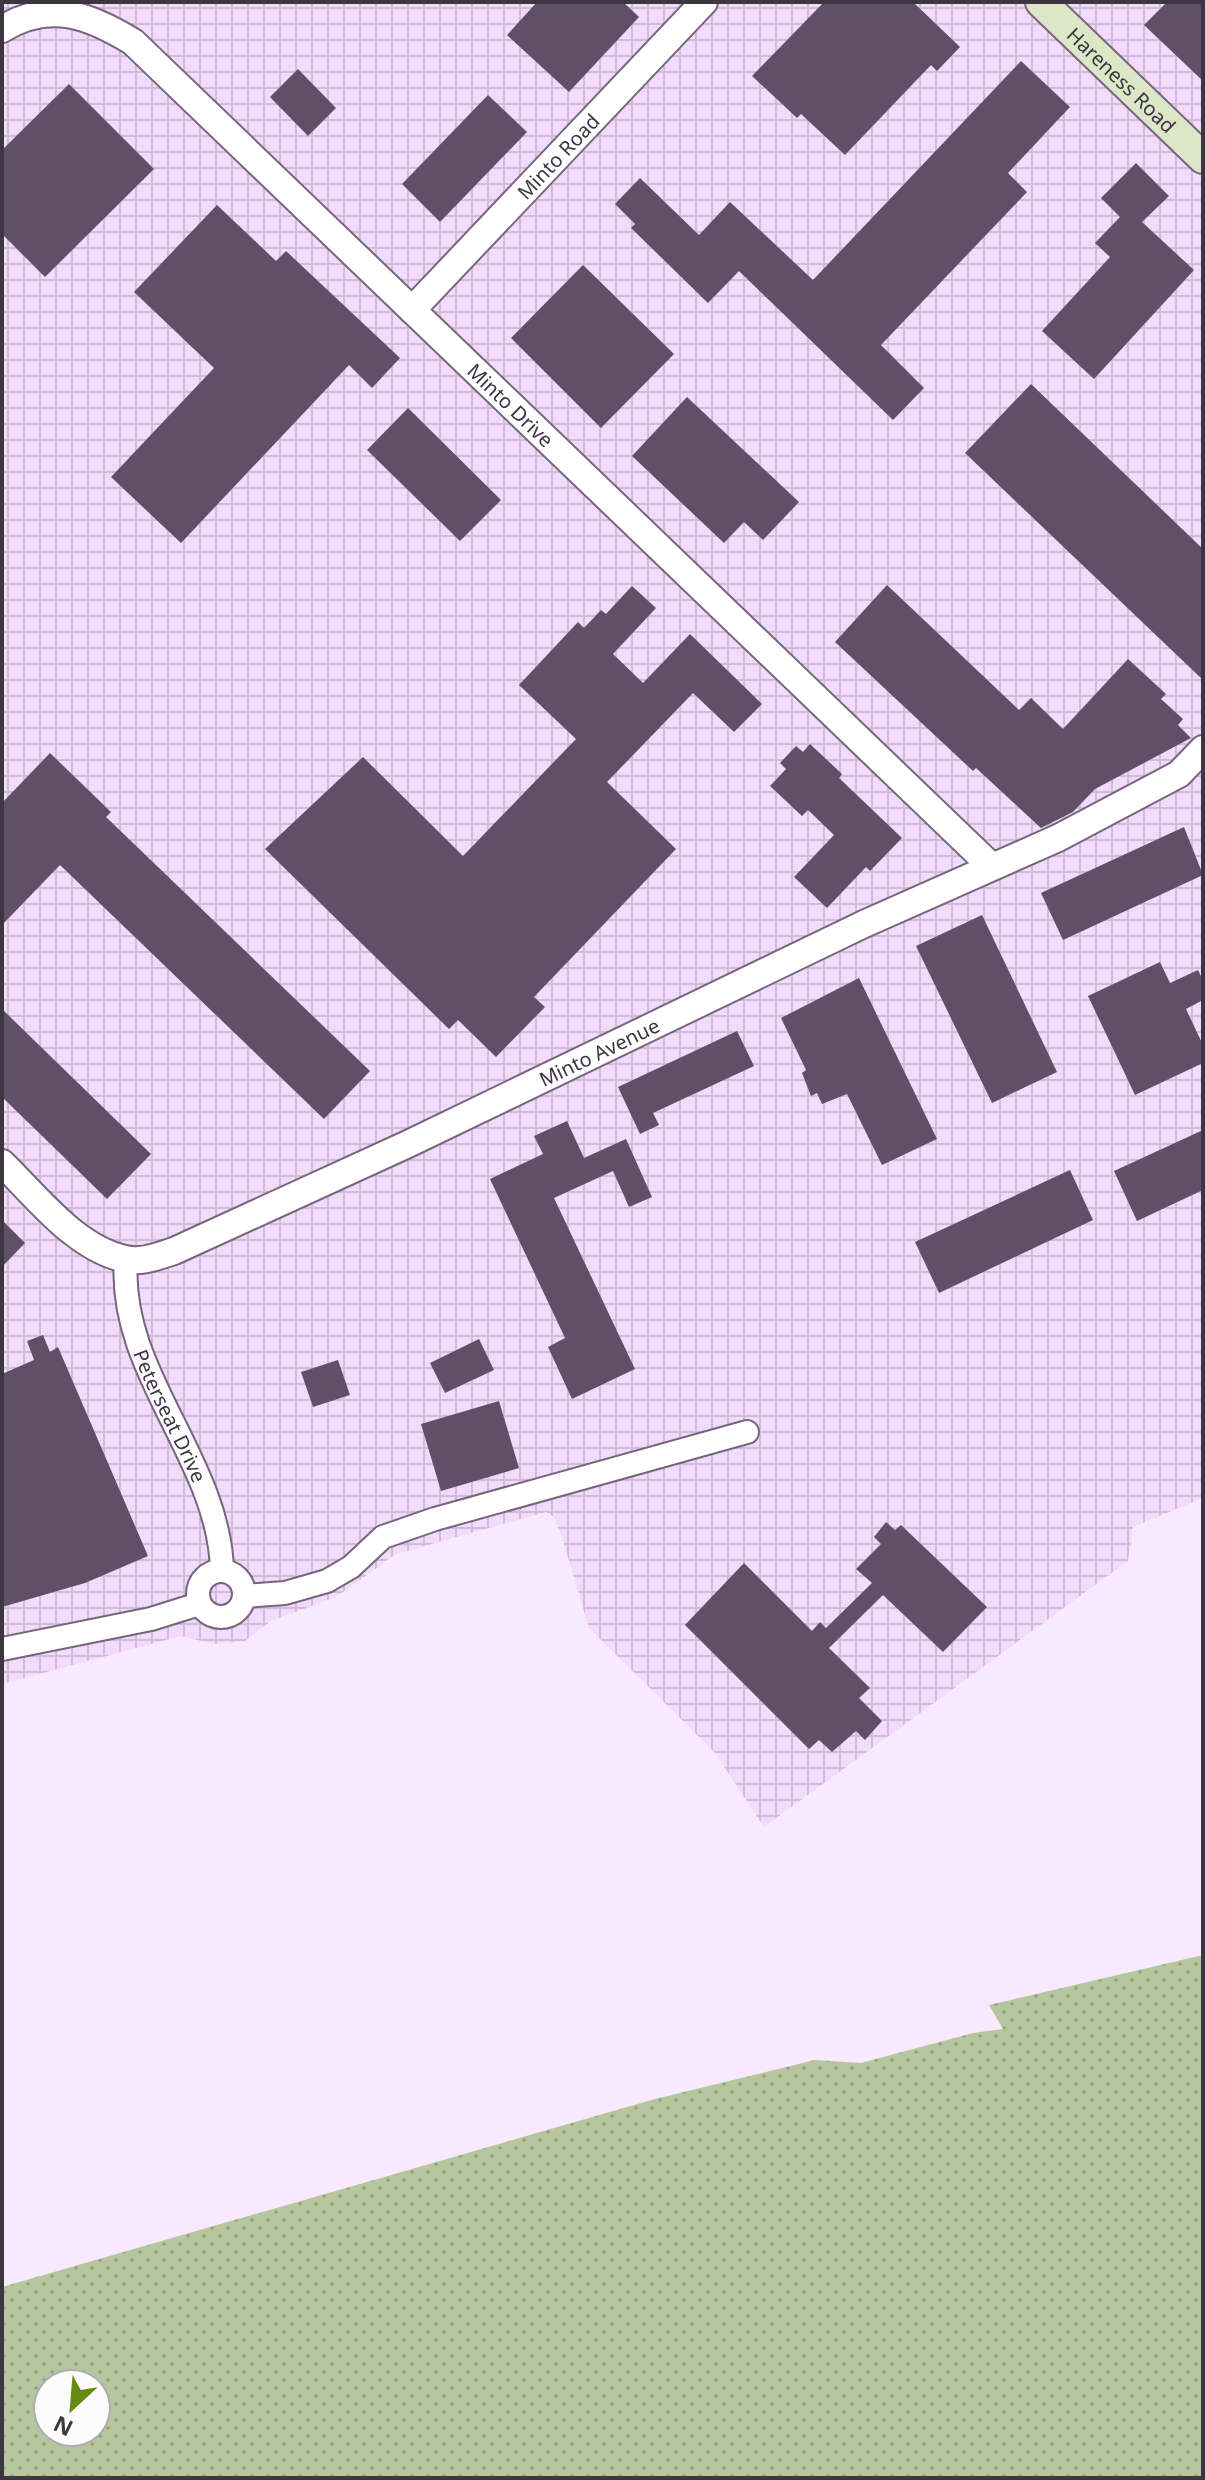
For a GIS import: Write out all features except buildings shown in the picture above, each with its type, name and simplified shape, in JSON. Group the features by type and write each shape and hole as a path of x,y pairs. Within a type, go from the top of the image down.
{"main road":[{"name":"Hareness Road","path":"1041,2 1201,153"}],"street":[{"name":"Minto Road","path":"412,310 704,2"},
{"name":"Minto Drive","path":"2,29 42,13 68,12 96,19 133,42 990,865"},
{"name":"Minto Avenue","path":"126,1260 145,1260 174,1251 408,1144 990,865 1058,838 1179,774 1203,749"},
{"path":"2,1163 93,1247 126,1260"},
{"name":"Peterseat Drive","path":"126,1260 124,1288 132,1325 215,1517 222,1571"},
{"path":"244,1596 285,1593 327,1581 351,1567 383,1537 435,1519 747,1432"},
{"path":"222,1571 241,1582 244,1596 239,1610 225,1618 210,1615 199,1604 201,1581 214,1572 222,1571"},
{"path":"2,1649 151,1619 199,1604"}],"shaded area":[{"path":"2,2 1203,2 1203,1498 1133,1527 1128,1561 764,1827 715,1753 589,1628 561,1534 553,1516 546,1512 396,1554 336,1597 271,1621 245,1641 214,1644 181,1636 2,1684"}],"green space":[{"path":"1203,1955 1203,2478 2,2478 2,2287 655,2099 815,2060 861,2063 973,2033 1003,2029 989,2005"}]}
